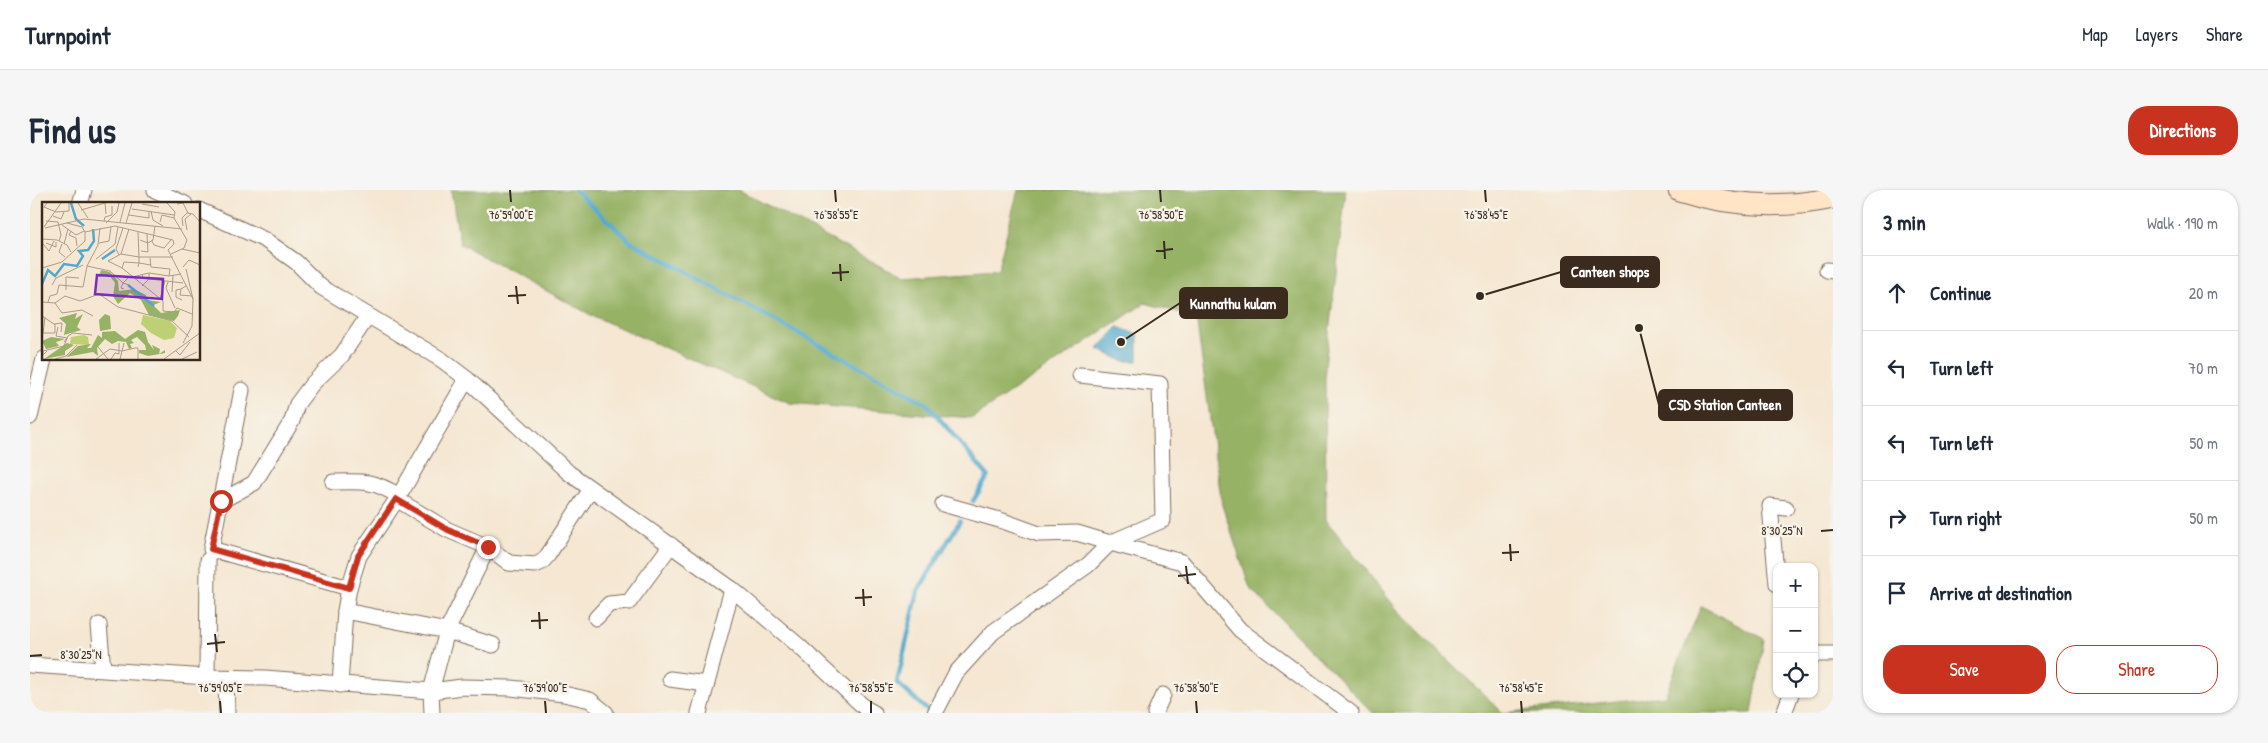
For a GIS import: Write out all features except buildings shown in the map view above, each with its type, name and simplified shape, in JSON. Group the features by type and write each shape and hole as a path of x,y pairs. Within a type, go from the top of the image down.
{"main road":[{"path":"1679,190 1731,202 1803,204 1833,198"}],"street":[{"path":"155,190 181,202"},
{"path":"200,210 265,240 296,262 320,287 442,360 467,379 569,472 732,589 799,646 868,711"},
{"path":"221,501 254,483 292,421 297,404 312,384 342,355 368,316"},
{"path":"30,417 44,360"},
{"path":"935,713 956,673 993,632 1088,565 1110,543 1163,520 1160,384 1080,375"},
{"path":"340,685 349,588 358,556 397,497 467,379"},
{"path":"242,390 211,549 349,588"},
{"path":"333,482 367,481 380,484 448,530 488,547 509,563 524,566 542,562 562,536 591,489"},
{"path":"943,504 1003,521 1039,534 1077,533 1182,562 1240,630 1351,713"},
{"path":"1775,563 1770,506 1786,508"},
{"path":"596,618 609,604 629,602 671,545"},
{"path":"432,713 431,691 447,631 488,547"},
{"path":"207,677 208,560"},
{"path":"699,713 732,589"},
{"path":"346,611 447,631 493,645"},
{"path":"99,625 103,669"},
{"path":"1818,654 1833,654"},
{"path":"30,665 207,677 265,678 431,691 462,687 511,688 556,693 590,700 606,713"},
{"path":"226,678 227,713"},
{"path":"670,679 706,684"},
{"path":"1155,713 1163,695"},
{"path":"1784,713 1790,698"}],"green space":[{"path":"451,190 739,190 902,278 997,271 1018,190 1346,190 1325,366 1326,520 1403,617 1503,713 1373,713 1250,588 1222,505 1196,317 1145,303 972,418 790,403 591,315 460,244"},
{"path":"1701,606 1764,639 1752,713 1503,713 1665,696"}],"water":[{"path":"1118,327 1138,335 1138,361 1123,361 1098,349"}],"waterway":[{"path":"575,190 630,241 927,404 988,476 973,501"},
{"path":"927,710 897,683 918,591 960,521"}],"place":[{"name":"Canteen shops","path":"1480,296"},
{"name":"CSD Station Canteen","path":"1639,328"},
{"name":"Kunnathu kulam","path":"1121,342"}],"route":[{"path":"221,501 211,549 349,588 358,556 396,499 448,530 488,547"}]}
